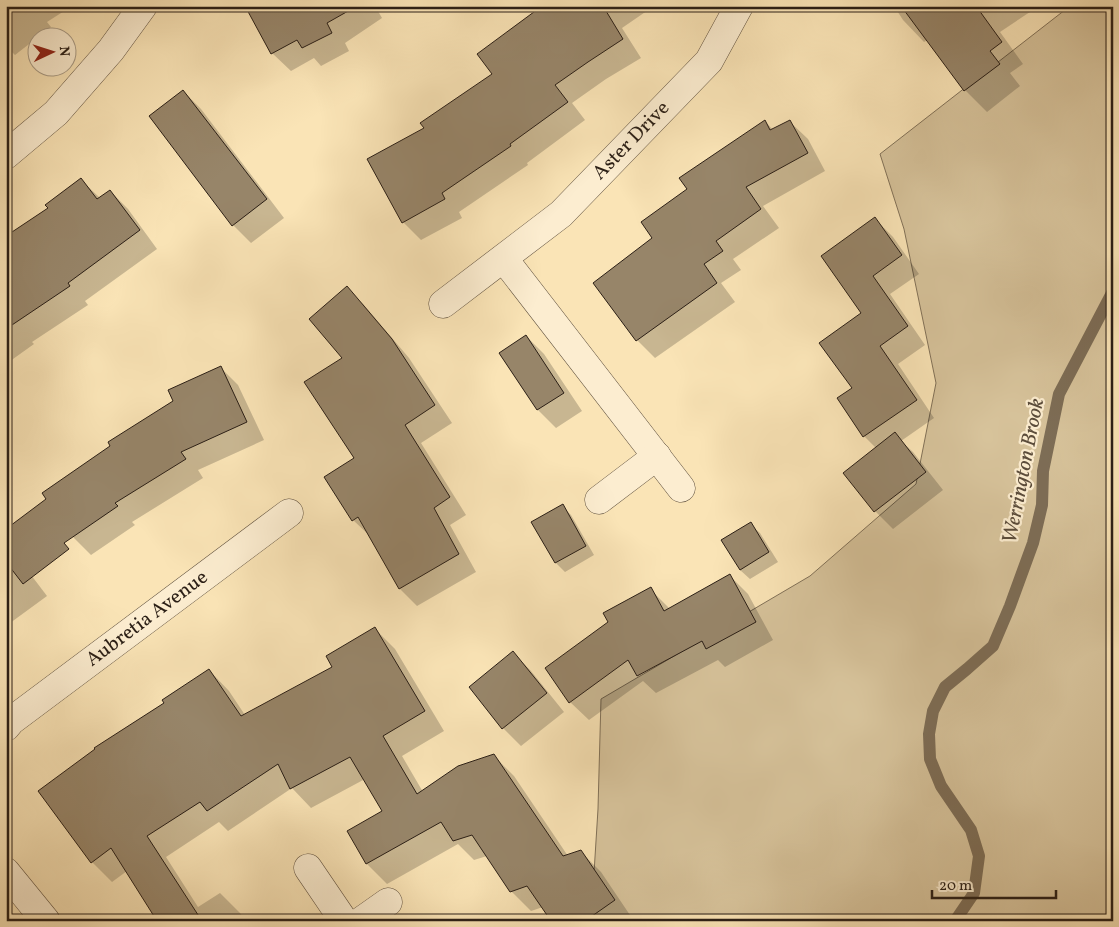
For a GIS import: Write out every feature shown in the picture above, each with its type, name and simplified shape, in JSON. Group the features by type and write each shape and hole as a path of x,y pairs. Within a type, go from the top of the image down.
{"street":[{"path":"6,155 56,113 111,50 143,6"},
{"name":"Aster Drive","path":"443,304 561,214 709,61 739,6"},
{"path":"504,259 681,488"},
{"path":"599,500 657,456"},
{"name":"Aubretia Avenue","path":"6,727 289,513"},
{"path":"308,868 344,921"},
{"path":"6,872 46,921"},
{"path":"361,921 388,902"}],"shaded area":[{"path":"1070,6 1113,6 1113,921 591,921 598,809 601,699 810,576 916,484 936,383 904,229 880,154"}],"building":[{"path":"245,6 357,6 327,23 332,33 302,48 297,40 271,54"},
{"path":"542,6 603,6 623,39 555,85 568,102 510,144 511,146 442,193 445,199 402,223 367,159 424,128 420,123 492,74 477,54"},
{"path":"901,6 976,6 1002,42 990,51 1000,64 964,91"},
{"path":"183,90 267,199 232,226 149,116"},
{"path":"765,120 770,130 790,120 808,153 746,187 761,209 716,241 723,251 704,264 717,283 636,341 593,283 652,238 641,222 687,189 679,178"},
{"path":"81,178 97,199 110,190 140,230 68,283 70,286 6,329 6,236 48,208 45,205"},
{"path":"875,217 902,255 873,276 908,326 880,346 917,400 863,437 837,398 852,388 819,343 861,313 821,256"},
{"path":"347,286 392,339 435,405 405,425 450,497 434,508 459,554 399,589 358,517 352,521 324,477 354,458 304,382 342,358 309,319"},
{"path":"526,335 564,393 537,410 499,353"},
{"path":"221,366 247,422 181,452 186,459 115,503 118,506 64,543 69,549 23,584 6,562 6,529 46,499 42,493 110,446 108,442 173,401 168,390"},
{"path":"895,432 926,472 874,512 843,473"},
{"path":"563,504 586,546 555,563 531,522"},
{"path":"751,522 769,552 740,570 721,540"},
{"path":"730,574 756,622 706,649 702,641 637,676 628,660 569,703 545,668 608,622 603,613 651,587 664,611"},
{"path":"375,627 425,711 383,736 417,794 458,766 494,754 563,856 581,850 615,900 585,921 551,921 527,886 510,892 472,835 453,841 441,822 366,864 347,831 382,811 350,757 290,789 278,764 207,811 200,802 147,836 202,921 157,921 111,848 91,863 38,791 94,748 164,703 162,700 209,669 241,716 332,667 326,656"},
{"path":"513,651 547,693 502,729 469,687"}],"waterway":[{"name":"Werrington Brook","path":"955,921 974,893 979,856 971,830 941,786 930,759 929,734 933,711 945,687 993,646 1033,543 1042,505 1043,471 1059,394 1113,291"}]}
